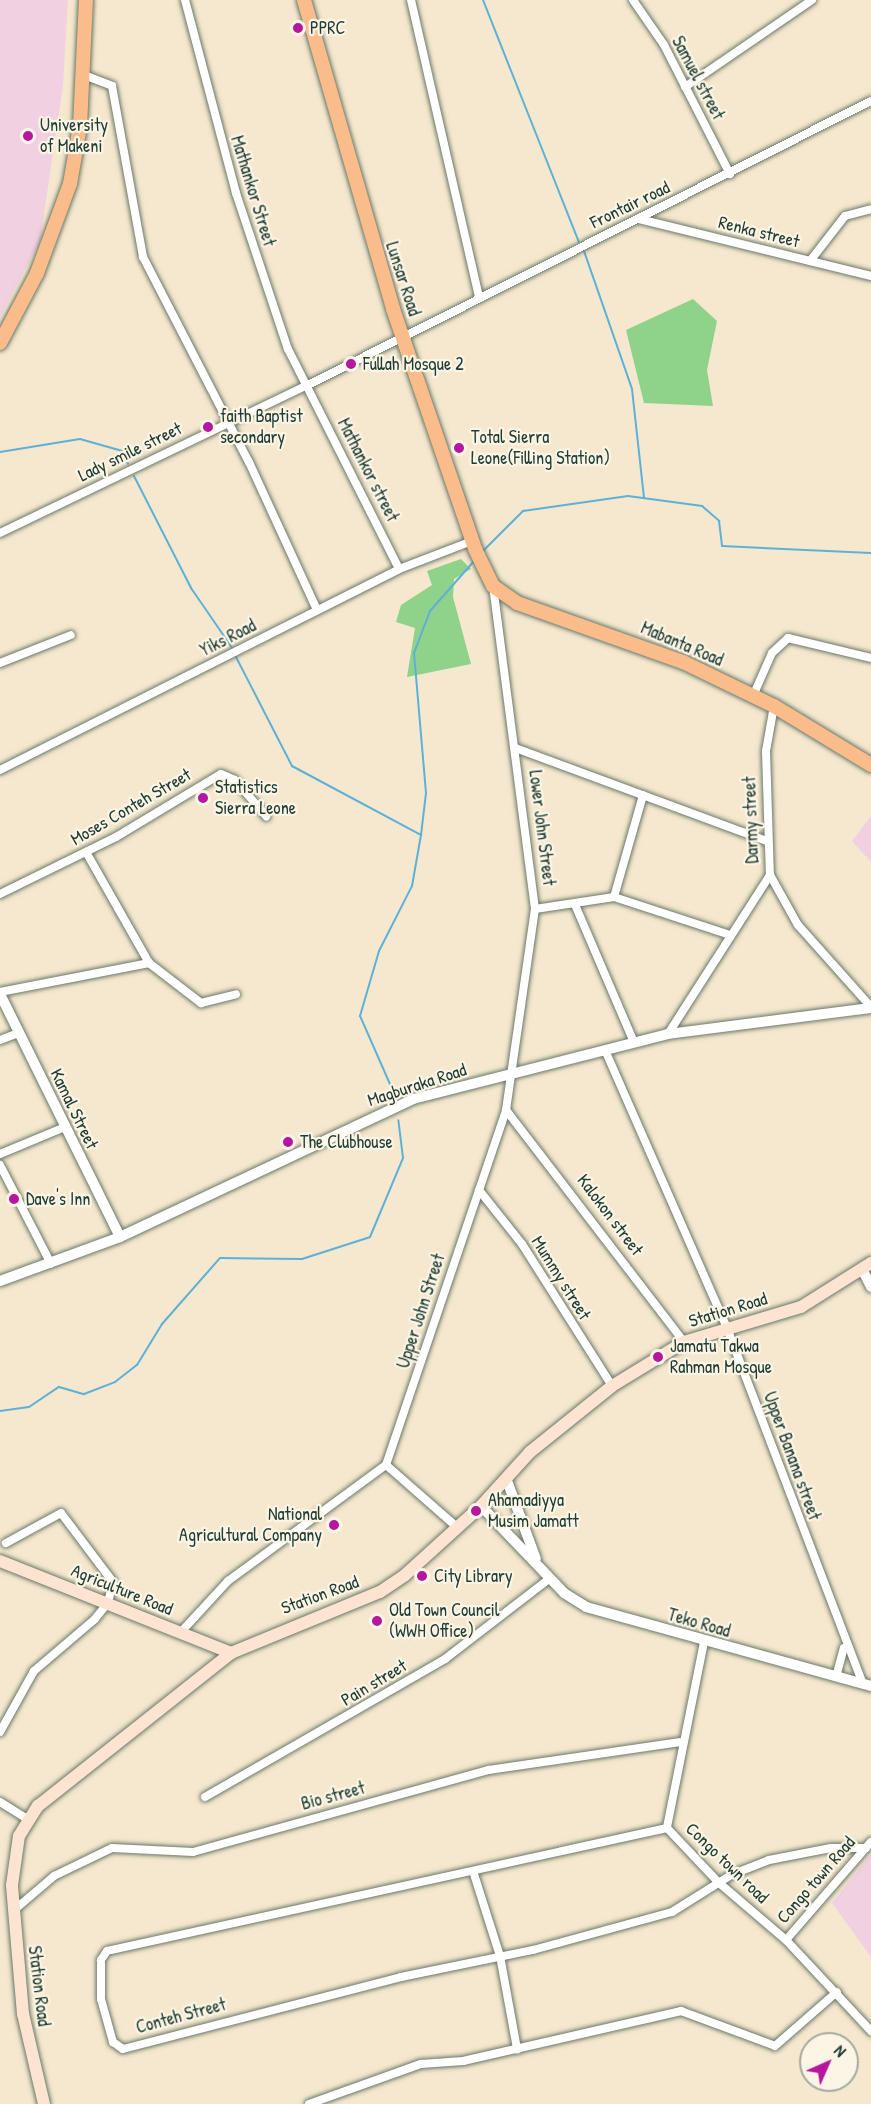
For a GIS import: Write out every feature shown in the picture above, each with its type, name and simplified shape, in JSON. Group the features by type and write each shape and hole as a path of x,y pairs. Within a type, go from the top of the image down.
{"main road":[{"path":"0,343 38,273 70,184 84,75 86,0"},
{"name":"Lunsar Road","path":"304,0 337,129 402,336 482,565"},
{"name":"Mabanta Road","path":"482,565 493,586 517,603 631,642 753,696 774,706 871,765"},
{"name":"Station Road","path":"44,2104 23,2014 12,1911 14,1856 27,1819 74,1774 231,1653 380,1592 458,1528 506,1478 612,1386 684,1342 801,1307 869,1277"},
{"name":"Agriculture Road","path":"0,1561 108,1602 231,1653"}],"street":[{"name":"Mathankor Street","path":"185,0 236,193 306,386"},
{"path":"411,0 479,298"},
{"name":"Samuel street","path":"633,0 685,87 730,174"},
{"path":"685,87 812,0"},
{"path":"84,75 112,86 143,257 317,610"},
{"name":"Frontair road","path":"402,336 730,174 871,101"},
{"path":"810,261 844,216 871,209"},
{"name":"Renka street","path":"639,219 871,276"},
{"name":"Lady smile street","path":"0,532 306,386 402,336"},
{"name":"Mathankor street","path":"306,386 399,569"},
{"name":"Yiks Road","path":"0,770 399,569 474,545"},
{"name":"Lower John Street","path":"493,586 496,640 515,748 535,909 510,1075"},
{"path":"0,663 71,635"},
{"path":"753,696 772,653 788,638 871,658"},
{"name":"Darmy street","path":"774,706 766,752 766,841 770,875 798,925 871,1008"},
{"path":"515,748 766,841"},
{"name":"Moses Conteh Street","path":"0,894 86,852 225,773 266,816"},
{"path":"614,897 643,795"},
{"path":"86,852 150,963 201,1003 236,994"},
{"path":"668,1034 727,934 770,875"},
{"path":"535,909 576,907 614,897 727,934"},
{"path":"576,907 634,1042"},
{"path":"0,993 150,963"},
{"name":"Kamal Street","path":"0,993 120,1238"},
{"name":"Magburaka Road","path":"0,1281 120,1238 394,1107 668,1034 871,1008"},
{"path":"0,1040 18,1033"},
{"name":"Upper Banana street","path":"605,1050 727,1328 844,1644 867,1685"},
{"name":"Upper John Street","path":"386,1465 506,1110 510,1075"},
{"name":"Kalokon street","path":"506,1110 684,1342"},
{"path":"0,1154 64,1127"},
{"path":"0,1165 51,1264"},
{"name":"Mummy street","path":"479,1190 522,1244 612,1386"},
{"path":"180,1633 228,1581 386,1465 458,1528"},
{"name":"Teko Road","path":"506,1478 537,1560 549,1579 586,1607 704,1642 867,1685"},
{"name":"Teko Road","path":"481,1506 537,1560"},
{"path":"0,1732 34,1671 71,1644 108,1602 112,1576 61,1513 6,1543"},
{"name":"Pain street","path":"205,1797 445,1659 549,1579"},
{"name":"Congo town road","path":"704,1642 680,1742 668,1828 718,1882 786,1940 871,2031"},
{"path":"836,1677 844,1644"},
{"name":"Bio street","path":"12,1911 54,1876 112,1848 193,1852 489,1770 680,1742"},
{"path":"0,1802 27,1819"},
{"name":"Conteh Street","path":"668,1828 107,1951 101,1960 101,1999 113,2042 123,2049 672,1912 718,1882 798,1852 868,1845"},
{"name":"Congo town Road","path":"786,1940 868,1845"},
{"path":"473,1871 500,1956 517,2049"},
{"path":"309,2104 421,2064 517,2049 687,2011 775,2046 837,1992"}],"shaded area":[{"name":"University of Makeni","path":"0,0 68,0 63,85 40,241 0,317"},
{"path":"871,816 871,862 852,841"},
{"path":"871,1854 871,1957 832,1903"}],"green space":[{"path":"693,299 717,321 707,370 713,406 644,403 626,330"},
{"path":"461,559 471,569 454,579 453,597 471,664 407,677 415,628 396,622 401,605 432,585 427,571"}],"waterway":[{"path":"483,0 579,242"},
{"path":"584,251 632,389 644,497"},
{"path":"0,452 80,439 122,451 128,464"},
{"path":"134,476 191,588 233,649"},
{"path":"483,551 523,511 628,496 702,506 719,521 722,546 871,553"},
{"path":"393,1091 360,1016 379,951 412,886 421,835 426,793 414,653 430,611 475,560"},
{"path":"236,657 292,766 421,835"},
{"path":"0,1411 29,1407 59,1387 84,1394 115,1382 137,1365 162,1324 220,1258 302,1259 370,1237 403,1158 398,1120"}],"place":[{"name":"PPRC","path":"298,28"},
{"name":"University of Makeni","path":"28,136"},
{"name":"Fullah Mosque 2","path":"351,364"},
{"name":"faith Baptist secondary","path":"208,427"},
{"name":"Total Sierra Leone(Filling Station)","path":"459,448"},
{"name":"Statistics Sierra Leone","path":"203,798"},
{"name":"The Clubhouse","path":"288,1142"},
{"name":"Dave's Inn","path":"14,1199"},
{"name":"Jamatu Takwa Rahman Mosque","path":"658,1357"},
{"name":"Ahamadiyya Musim Jamatt","path":"476,1511"},
{"name":"National Agricultural Company","path":"334,1525"},
{"name":"City Library","path":"422,1576"},
{"name":"Old Town Council (WWH Office)","path":"377,1621"}]}
